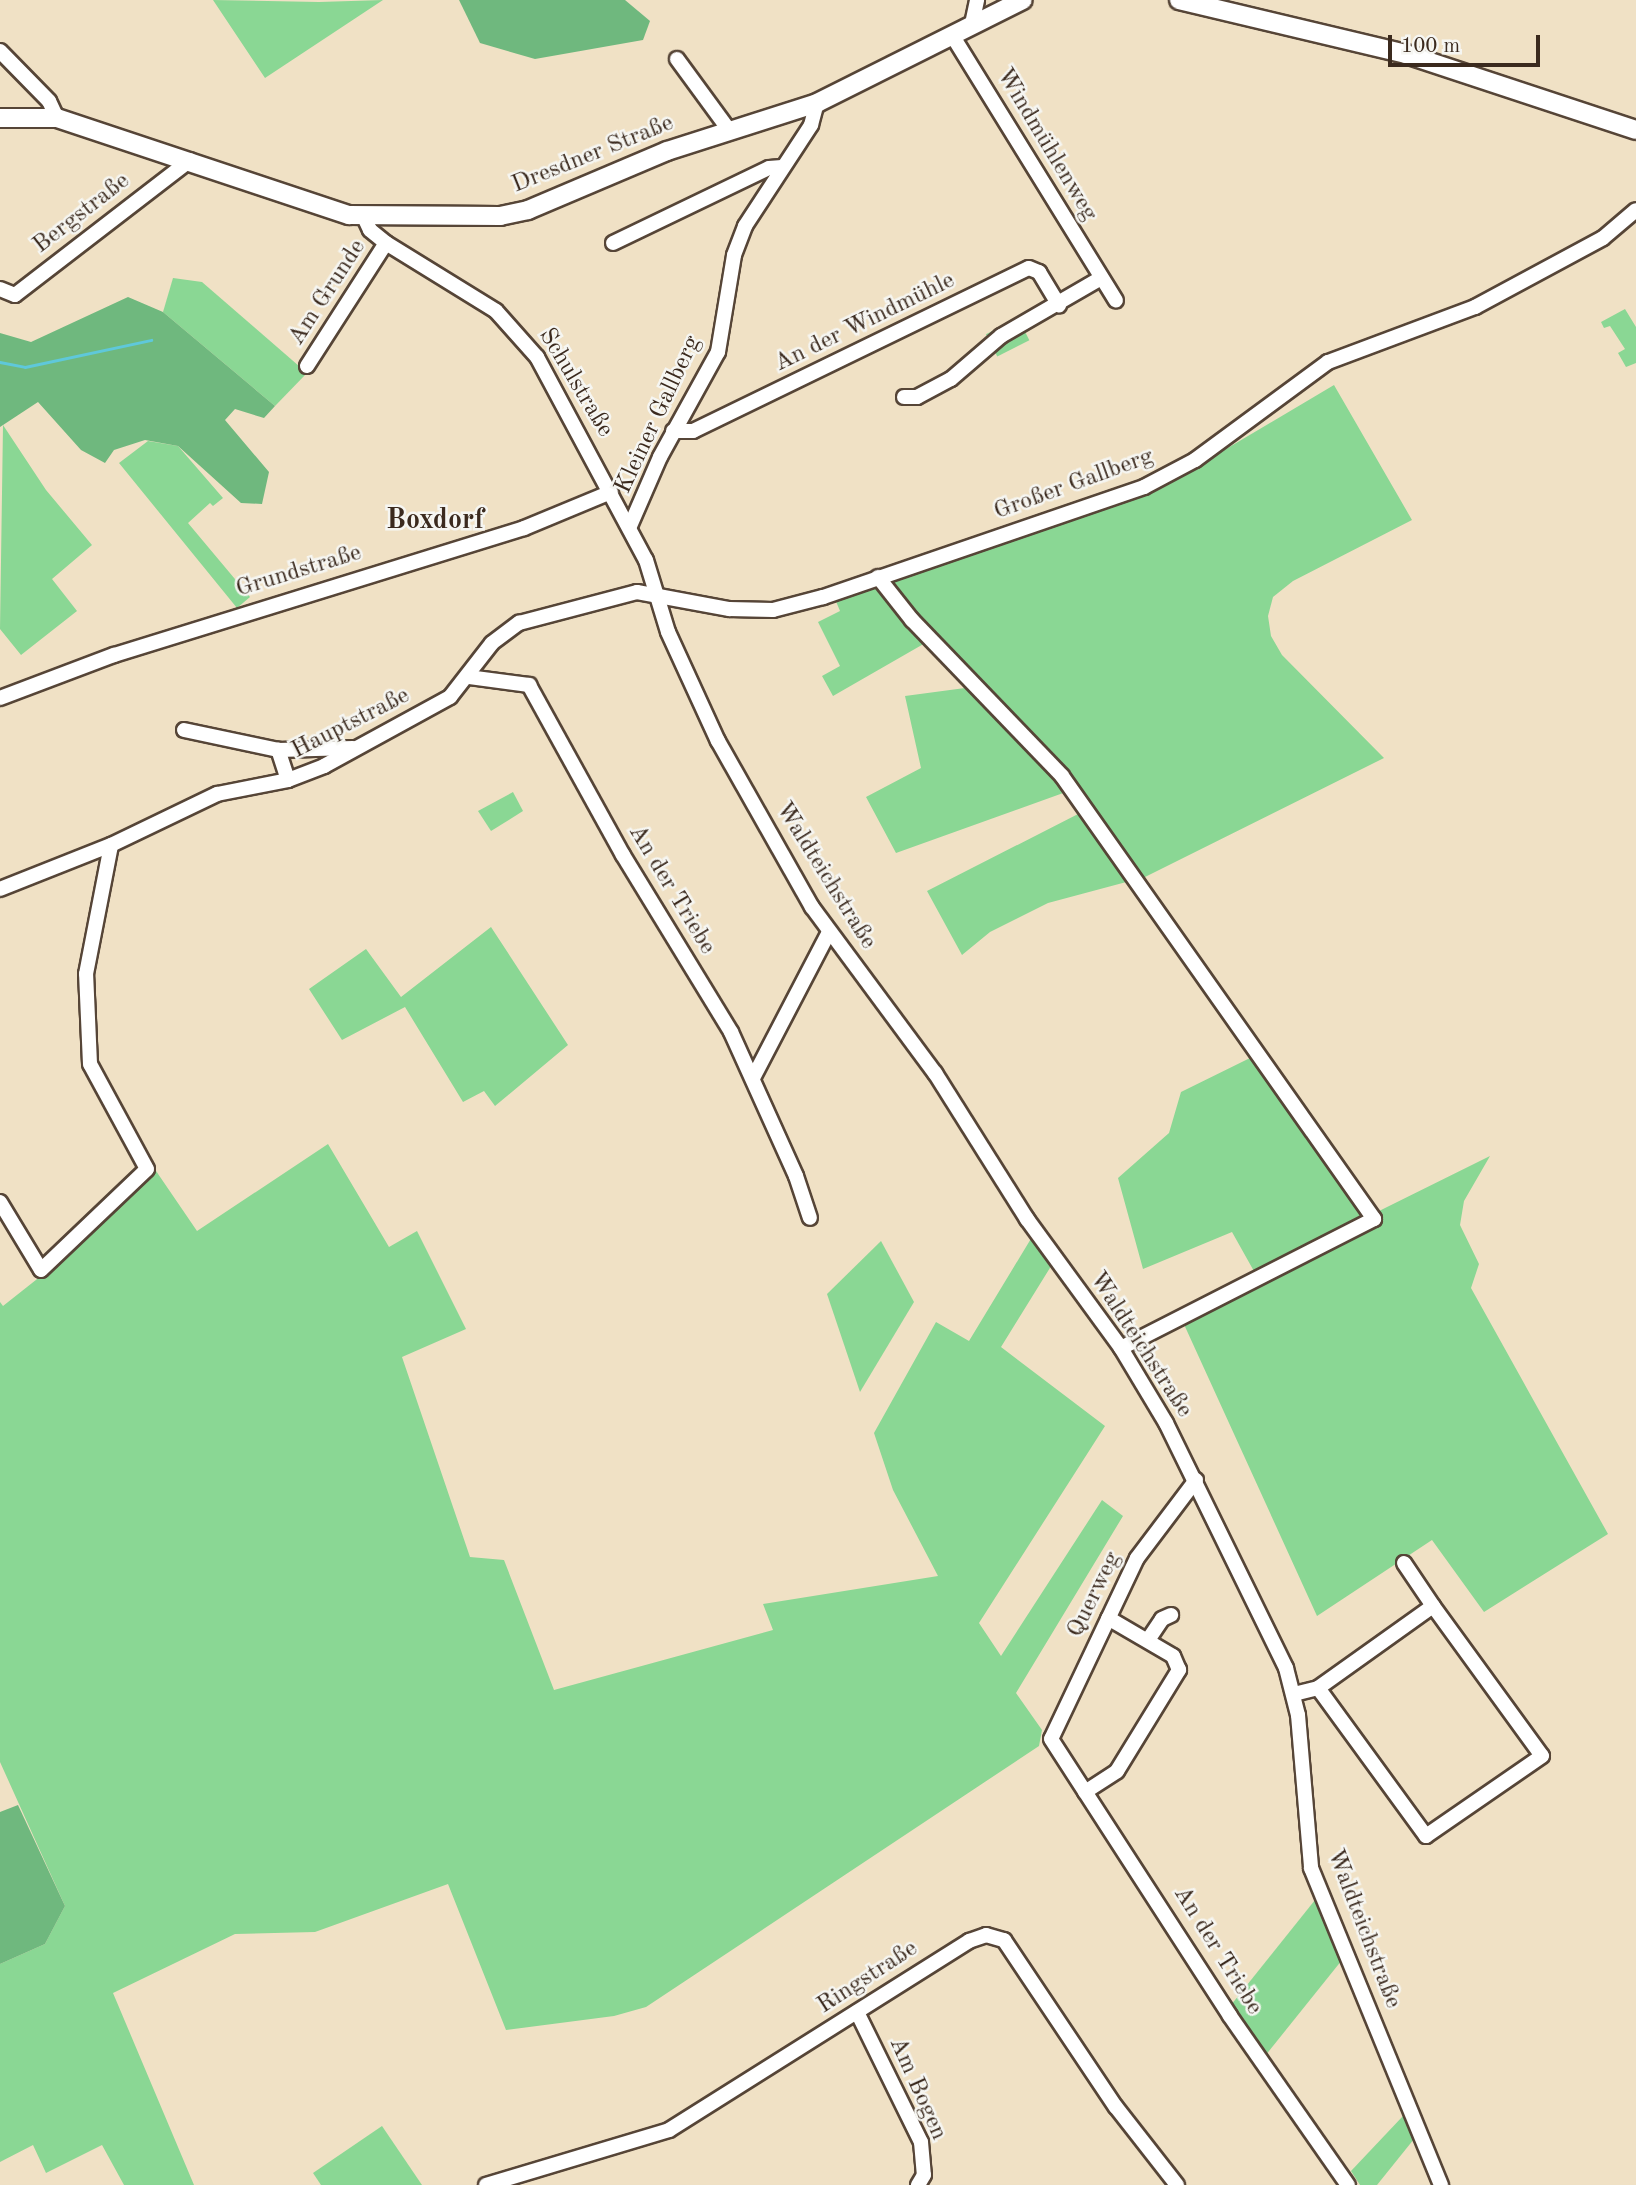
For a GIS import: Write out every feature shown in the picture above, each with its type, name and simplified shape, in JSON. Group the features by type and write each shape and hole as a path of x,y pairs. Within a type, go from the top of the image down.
{"main road":[{"name":"Dresdner Straße","path":"0,118 57,118 190,160 328,209 364,217 514,214 641,161 817,103 1023,0"},
{"path":"1179,0 1383,47 1632,128"}],"street":[{"path":"972,24 977,0"},
{"name":"Windmühlenweg","path":"952,35 1116,301"},
{"path":"0,51 49,101 57,118"},
{"path":"677,60 729,131"},
{"name":"Kleiner Gallberg","path":"630,526 673,431 718,352 734,255 745,226 811,125 817,103"},
{"name":"Bergstraße","path":"0,289 15,295 190,160"},
{"path":"613,243 769,168 782,167"},
{"name":"Großer Gallberg","path":"660,594 729,609 773,610 1144,487 1195,460 1328,362 1475,307 1618,226 1636,208"},
{"name":"Schulstraße","path":"364,217 370,230 386,243 476,297 519,333 554,384 630,526 660,594"},
{"name":"Am Grunde","path":"307,366 386,243"},
{"name":"An der Windmühle","path":"673,431 693,431 1029,268 1039,272 1059,305"},
{"path":"904,397 917,397 951,379 1001,336 1059,305 1101,278"},
{"name":"Grundstraße","path":"0,698 114,654 524,528 611,492"},
{"path":"878,577 912,620 1062,776 1374,1219 1121,1348"},
{"name":"Hauptstraße","path":"0,890 111,845 217,794 288,780 358,748 450,698 469,677 492,643 520,623 637,592 660,594"},
{"name":"Waldteichstraße","path":"660,594 668,632 718,741 829,932 935,1073 1027,1219 1121,1348 1196,1480 1276,1643 1294,1694 1311,1868 1441,2185"},
{"name":"An der Triebe","path":"469,677 528,685 752,1075 796,1176 810,1218"},
{"path":"184,730 278,750 358,748"},
{"path":"278,750 288,780"},
{"path":"0,1202 41,1270 147,1169 90,1063 86,974 111,845"},
{"path":"752,1075 829,932"},
{"name":"Querweg","path":"1051,1739 1136,1558 1196,1480"},
{"path":"1318,1688 1426,1836 1542,1756 1404,1563"},
{"path":"1294,1694 1318,1688 1433,1606"},
{"path":"1147,1640 1162,1619 1171,1615"},
{"path":"1085,1792 1117,1771 1179,1670 1173,1656 1108,1618"},
{"name":"An der Triebe","path":"1051,1739 1230,2016 1348,2185"},
{"name":"Ringstraße","path":"486,2185 669,2130 969,1941 986,1935 1004,1940 1116,2107 1177,2185"},
{"name":"Am Bogen","path":"857,2012 921,2142 924,2175 918,2185"}],"green space":[{"path":"213,0 319,2 383,0 265,78"},
{"path":"459,0 625,0 650,21 643,40 535,59 480,43"},
{"path":"173,278 202,282 307,373 275,406 163,312"},
{"path":"128,297 163,312 275,406 264,418 235,409 225,420 269,472 262,504 241,503 178,446 145,440 114,450 105,463 81,450 38,402 0,427 0,333 31,342"},
{"path":"1625,309 1636,327 1636,363 1626,367 1618,353 1625,349 1610,326 1604,328 1601,322"},
{"path":"1018,318 1029,340 997,357 986,334"},
{"path":"1334,385 1412,520 1293,581 1273,597 1268,616 1271,636 1282,655 1384,758 1145,877 1048,903 990,932 962,955 927,891 1082,812 1066,792 896,853 866,797 921,768 905,696 965,688 927,642 833,696 822,676 840,666 818,622 840,611 835,599 1172,481"},
{"path":"3,425 46,490 92,545 52,579 77,611 21,655 0,629"},
{"path":"148,441 178,446 223,498 213,506 210,503 188,523 250,597 237,608 119,463"},
{"path":"513,792 523,811 491,831 478,811"},
{"path":"491,927 568,1045 495,1106 484,1091 463,1102 405,1007 342,1040 309,989 366,949 401,997"},
{"path":"1250,1058 1377,1212 1490,1156 1464,1201 1460,1225 1479,1264 1471,1288 1608,1534 1484,1612 1432,1540 1317,1616 1182,1320 1255,1273 1232,1232 1143,1269 1118,1178 1169,1133 1181,1092"},
{"path":"328,1144 389,1247 417,1231 466,1329 402,1357 470,1557 504,1560 554,1690 773,1630 763,1604 938,1576 893,1490 874,1433 936,1322 969,1341 1032,1237 1053,1263 1001,1347 1105,1426 979,1623 1001,1656 1102,1500 1123,1516 1016,1693 1042,1730 1039,1746 646,2007 614,2016 506,2030 448,1884 315,1932 235,1934 113,1993 194,2185 124,2185 102,2145 46,2173 33,2145 0,2162 0,1964 45,1944 65,1906 0,1762 0,1302 3,1306 46,1272 154,1168 197,1231"},
{"path":"881,1241 914,1302 860,1392 827,1294"},
{"path":"18,1805 65,1906 45,1944 0,1964 0,1812"},
{"path":"1315,1900 1342,1960 1265,2056 1231,2005"},
{"path":"1403,2116 1414,2139 1377,2185 1360,2185 1351,2171"},
{"path":"382,2126 422,2185 321,2185 313,2173"}],"waterway":[{"path":"0,362 25,367 151,340"}],"district":[{"name":"Boxdorf","path":"435,521"}]}
